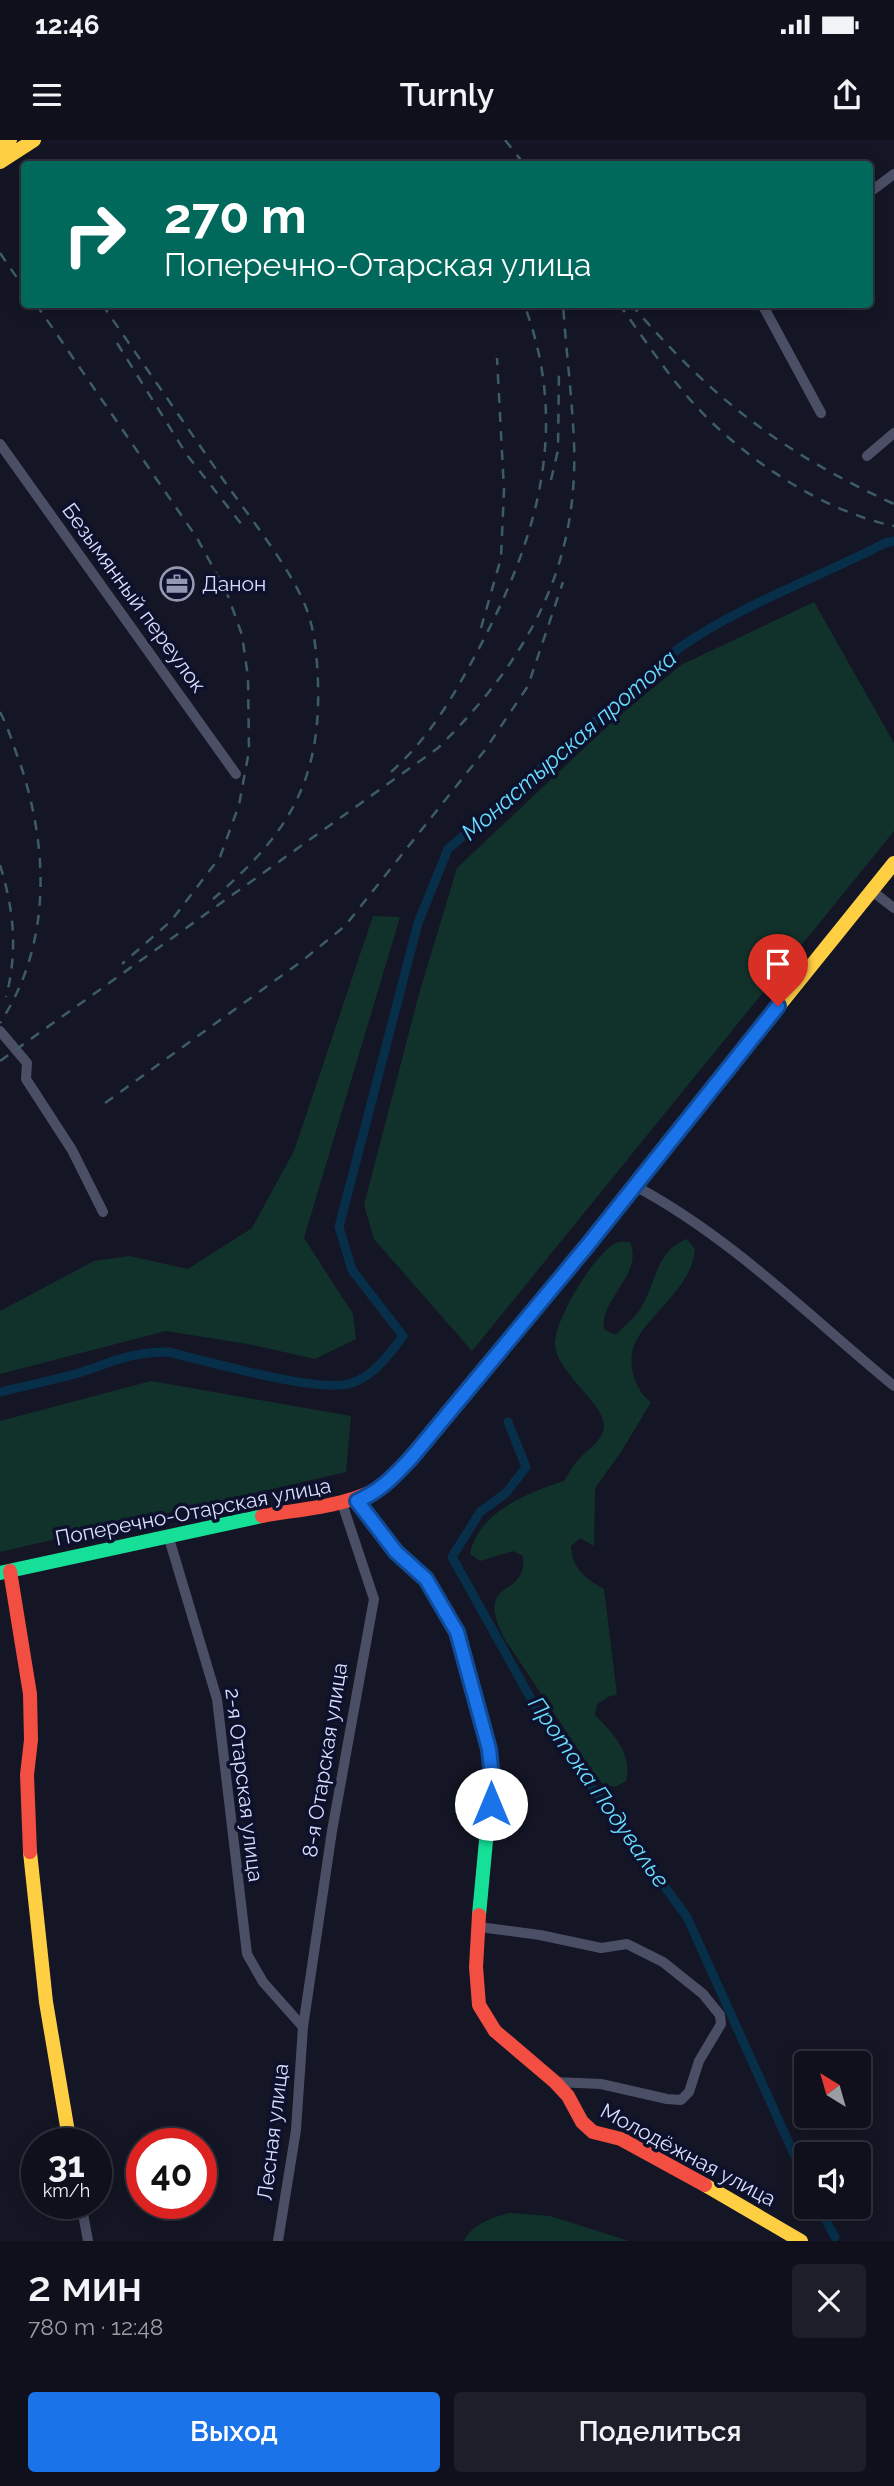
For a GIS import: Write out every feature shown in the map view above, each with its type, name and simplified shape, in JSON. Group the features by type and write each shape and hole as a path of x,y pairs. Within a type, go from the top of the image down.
{"street":[{"path":"0,147 10,140"},
{"path":"0,162 34,140"},
{"path":"873,190 894,174"},
{"path":"764,308 821,413"},
{"path":"867,456 894,433"},
{"name":"Безымянный переулок","path":"0,444 236,774"},
{"name":"Поперечно-Отарская улица","path":"5,1572 265,1515 349,1502 373,1494 388,1483 635,1186 894,863"},
{"path":"872,891 894,908"},
{"path":"0,1031 27,1063 26,1079 72,1150 103,1212"},
{"path":"635,1186 671,1205 715,1236 894,1386"},
{"name":"Молодёжная улица","path":"349,1502 396,1552 426,1579 457,1632 489,1749 492,1777 476,1967 479,2005 484,2017 495,2031 555,2082 568,2096 582,2122 593,2132 621,2139 747,2207 792,2239"},
{"name":"8-я Отарская улица","path":"303,2027 332,1831 374,1599 349,1502"},
{"name":"2-я Отарская улица","path":"168,1535 217,1699 247,1954 263,1982 303,2027"},
{"path":"5,1572 30,1694 31,1740 27,1775 31,1875 46,2003 67,2128"},
{"path":"479,1927 540,1935 601,1948 627,1944 663,1962 703,1994 720,2015 721,2024 699,2061 689,2092 681,2100 601,2084 555,2082"},
{"name":"Лесная улица","path":"278,2241 296,2130 303,2027"},
{"path":"84,2219 88,2241"}],"green space":[{"path":"814,602 894,743 894,831 472,1351 374,1239 364,1205 419,994 457,868 613,721 681,665"},
{"path":"373,916 400,917 304,1238 353,1314 356,1339 315,1359 248,1344 166,1331 0,1374 0,1311 94,1261 129,1256 188,1269 252,1228 294,1151"},
{"path":"687,1239 695,1249 686,1276 642,1332 632,1351 634,1376 640,1391 651,1402 621,1452 595,1488 594,1546 580,1538 571,1546 577,1567 604,1589 617,1695 597,1704 595,1715 615,1737 627,1762 626,1781 615,1787 603,1784 595,1775 504,1638 496,1618 495,1605 498,1596 518,1579 523,1556 513,1551 480,1561 470,1554 483,1526 494,1515 521,1498 564,1481 603,1431 602,1417 563,1366 555,1344 561,1319 586,1274 614,1244 630,1242 633,1254 631,1265 608,1307 605,1318 604,1329 615,1335 645,1302 657,1270 668,1252"},
{"path":"151,1381 351,1416 346,1472 0,1552 0,1421"},
{"path":"509,2213 550,2216 629,2241 464,2241 477,2226"}],"waterway":[{"name":"Монастырская протока","path":"0,1392 155,1352 168,1352 262,1375 315,1384 352,1383 375,1369 403,1336 352,1270 339,1227 418,923 448,849 679,648 754,605 894,541"},
{"name":"Протока Подувалье","path":"508,1422 526,1467 506,1493 480,1512 452,1557 544,1722 687,1917 794,2154"},
{"name":"Протока Подувалье","path":"825,2219 835,2237"}],"railway":[{"path":"505,140 522,161"},
{"path":"0,253 21,284"},
{"path":"39,308 197,538 227,593 242,635 248,677 249,751 239,805 220,857 171,921 122,964"},
{"path":"105,308 277,556 298,589 313,633 318,673 317,718 306,778 280,829 239,875 213,899"},
{"path":"391,772 429,731 459,685 498,610 531,525 541,482 546,439 545,395 538,350 525,308"},
{"path":"0,1061 438,748 497,681 541,610 556,572 567,531 573,488 574,442 563,308"},
{"path":"622,308 694,404 736,444 785,480 812,495 867,519 894,526"},
{"path":"635,308 690,368 750,420 817,464 894,504"},
{"path":"117,343 187,455 246,530"},
{"path":"481,628 501,558 504,490 497,358"},
{"path":"551,480 558,450 559,369"},
{"path":"105,1103 302,961 345,926 485,750 528,686 563,582"},
{"path":"0,712 21,766 30,799 37,831 40,865 40,898 29,962 17,993 0,1023"},
{"path":"0,865 9,898 13,931 12,963 6,997"}],"traffic: fast":[{"path":"357,1501 396,1552 426,1579 457,1632 489,1749 492,1777 479,1915"},
{"path":"0,1573 262,1516"}],"traffic: slow":[{"path":"0,147 10,140"},
{"path":"0,162 34,140"},
{"path":"617,1207 894,863"},
{"path":"30,1852 46,2002 67,2128"},
{"path":"705,2185 801,2241"}],"traffic: jam":[{"path":"262,1516 343,1502 388,1483 479,1378 617,1207"},
{"path":"10,1571 30,1694 31,1740 27,1775 30,1852"},
{"path":"479,1915 476,1967 479,2005 495,2031 555,2082 568,2096 582,2122 593,2132 621,2139 705,2185"}],"place":[{"name":"Данон","path":"177,584"}],"route":[{"path":"491,1804 489,1749 457,1632 426,1579 396,1552 357,1501 388,1483 412,1457 587,1246 778,1006"}]}
